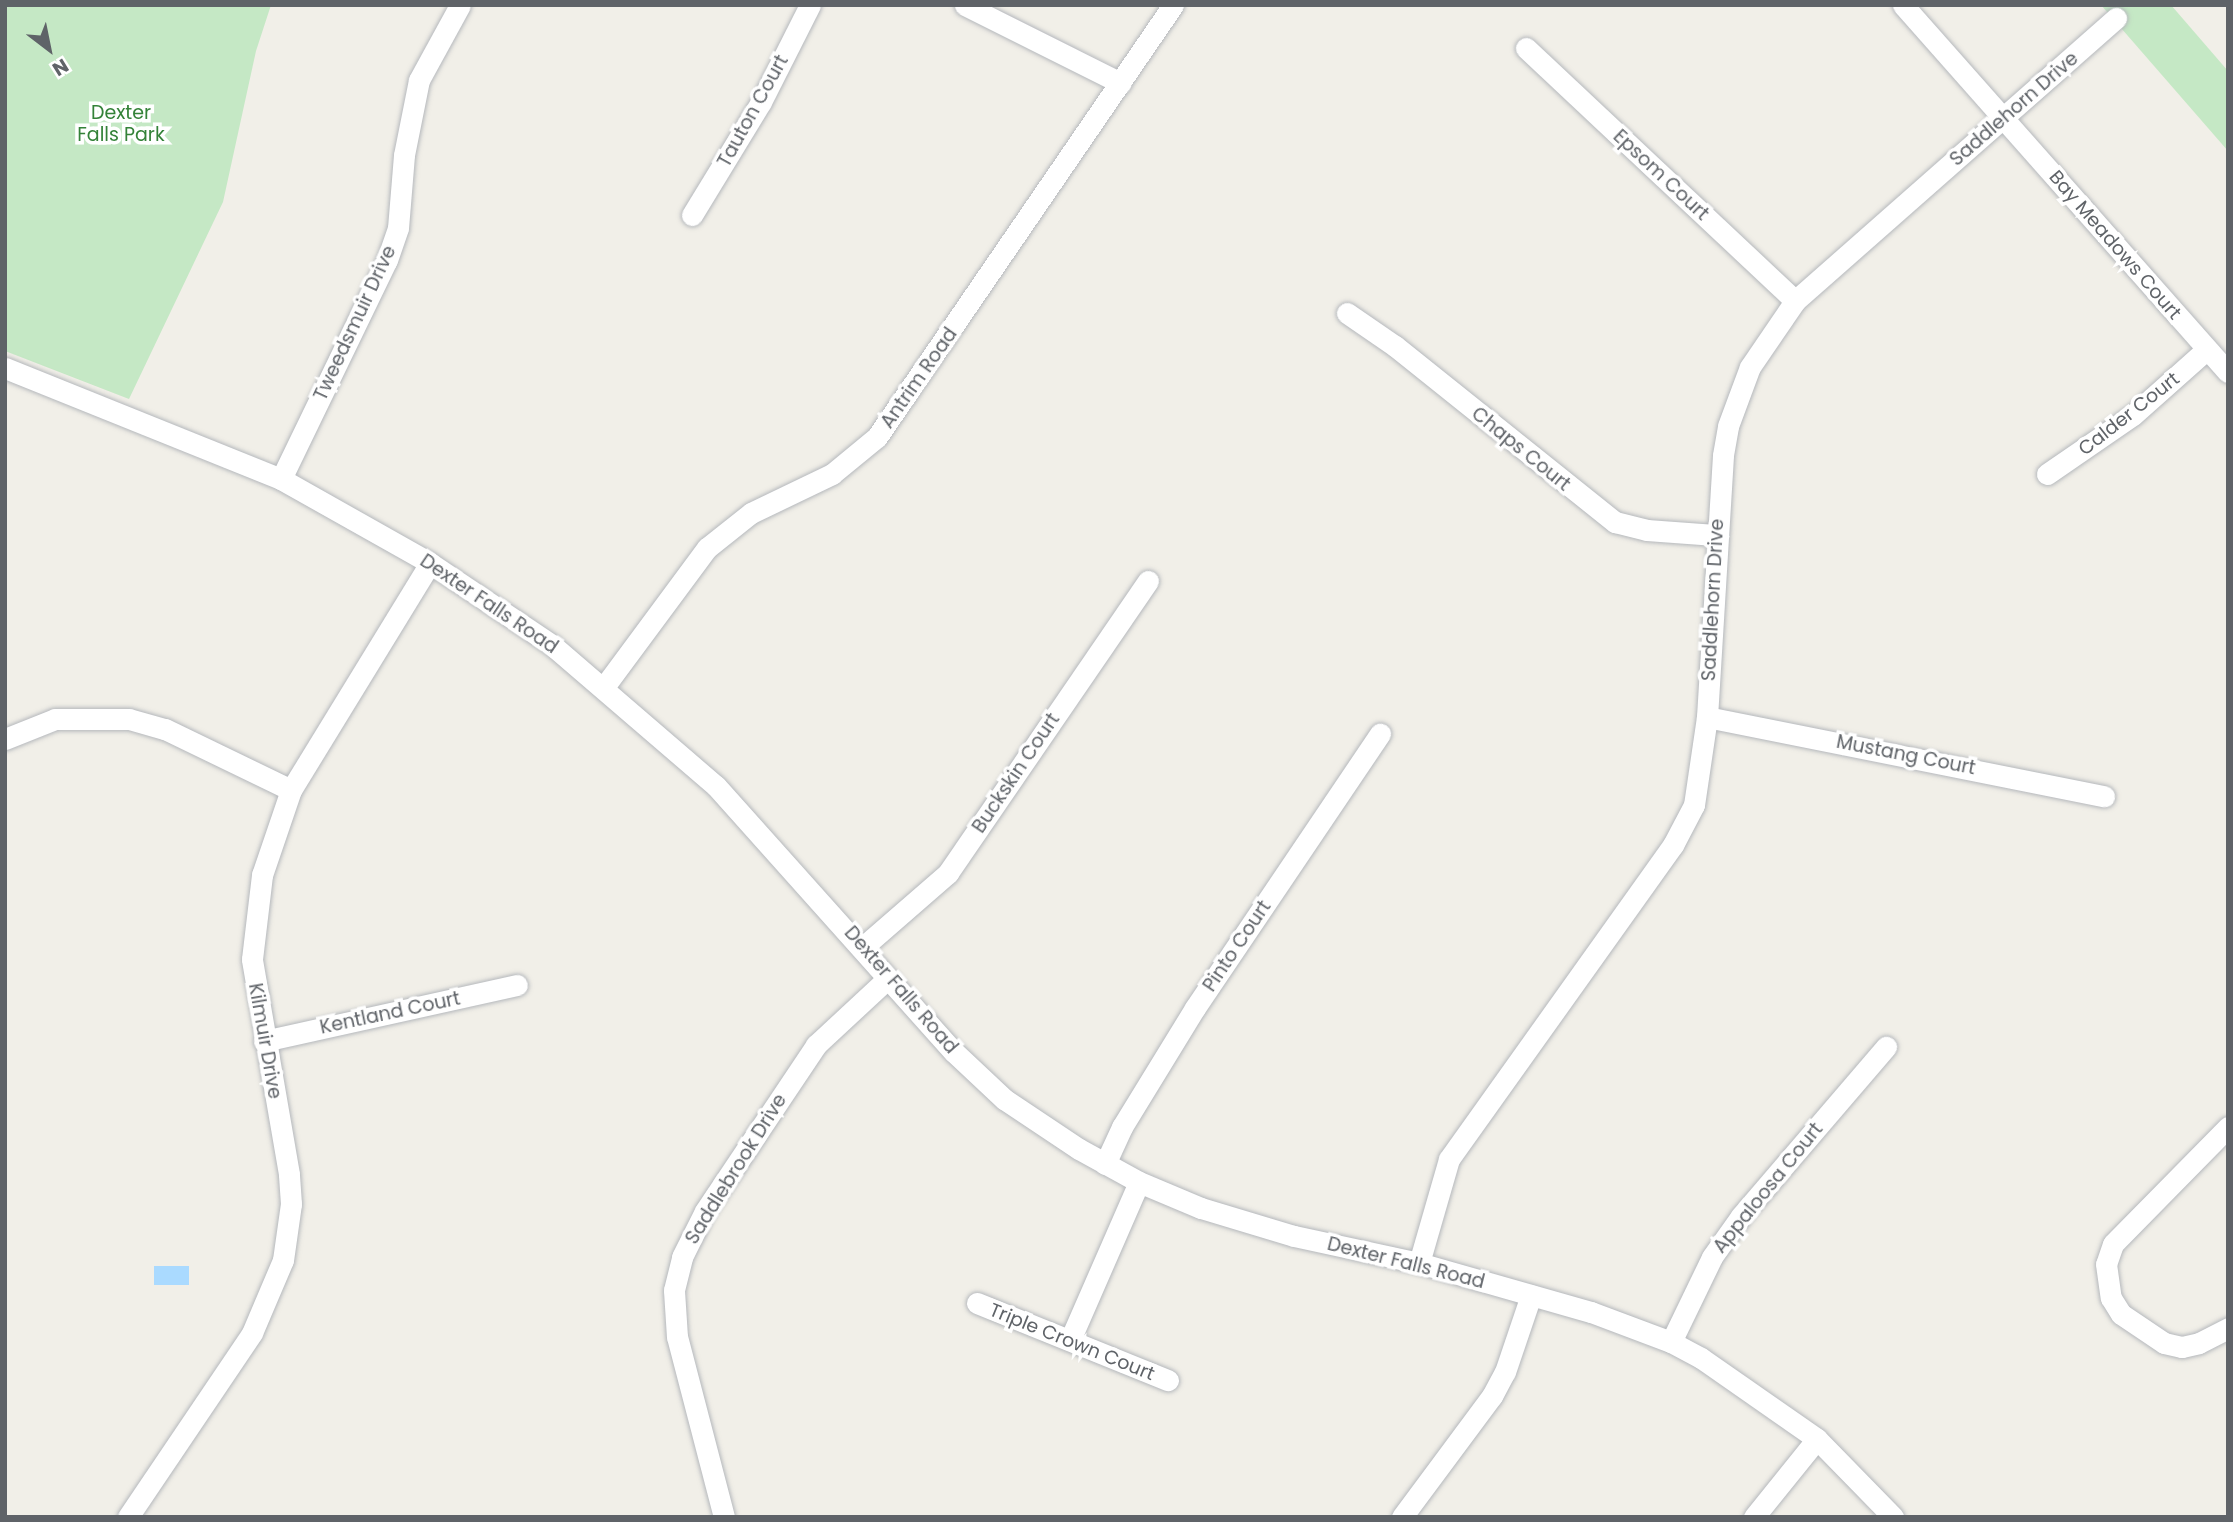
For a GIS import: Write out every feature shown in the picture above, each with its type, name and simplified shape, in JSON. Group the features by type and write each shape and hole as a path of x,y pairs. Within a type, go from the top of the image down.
{"street":[{"name":"Tweedsmuir Drive","path":"281,479 387,260 398,228 404,155 419,80 460,5"},
{"name":"Tauton Court","path":"692,215 761,102 810,5"},
{"path":"965,5 1121,83"},
{"name":"Antrim Road","path":"604,687 707,548 751,513 832,474 877,437 1173,5"},
{"name":"Bay Meadows Court","path":"1903,5 2228,372"},
{"name":"Saddlehorn Drive","path":"1419,1263 1449,1159 1685,824 1700,781 1707,717 1715,536 1723,455 1736,401 1750,367 1795,301 2116,18"},
{"name":"Epsom Court","path":"1526,48 1795,301"},
{"name":"Chaps Court","path":"1347,313 1395,346 1615,522 1647,530 1715,536"},
{"name":"Calder Court","path":"2048,474 2133,415 2207,349"},
{"name":"Dexter Falls Road","path":"5,368 281,479 430,563 552,645 716,786 863,947 887,979 954,1052 1004,1099 1105,1164 1200,1208 1294,1236 1419,1263 1531,1295 1671,1342 1701,1358 1817,1440 1893,1517"},
{"name":"Kilmuir Drive","path":"128,1517 252,1333 283,1259 292,1203 252,958 254,916 274,832 291,790 430,563"},
{"name":"Buckskin Court","path":"863,947 948,873 1148,581"},
{"name":"Mustang Court","path":"1707,717 2104,796"},
{"path":"5,739 55,719 129,719 165,729 291,790"},
{"name":"Pinto Court","path":"1105,1164 1122,1127 1195,1008 1380,734"},
{"name":"Saddlebrook Drive","path":"724,1517 677,1337 674,1290 682,1257 705,1211 817,1045 887,979"},
{"name":"Kentland Court","path":"264,1041 517,985"},
{"name":"Appaloosa Court","path":"1671,1342 1712,1257 1741,1216 1886,1047"},
{"path":"2228,1127 2113,1244 2106,1264 2110,1298 2121,1314 2164,1343 2182,1347 2199,1343 2228,1328"},
{"path":"1070,1340 1139,1182"},
{"path":"1402,1517 1492,1396 1505,1372 1531,1295"},
{"name":"Triple Crown Court","path":"977,1303 1168,1380"},
{"path":"1754,1517 1817,1440"}],"green space":[{"name":"Dexter Falls Park","path":"5,5 271,5 256,51 223,202 129,399 5,351"},
{"path":"2101,5 2171,5 2228,71 2228,151"}],"water":[{"path":"154,1266 189,1266 189,1285 154,1285"}]}
